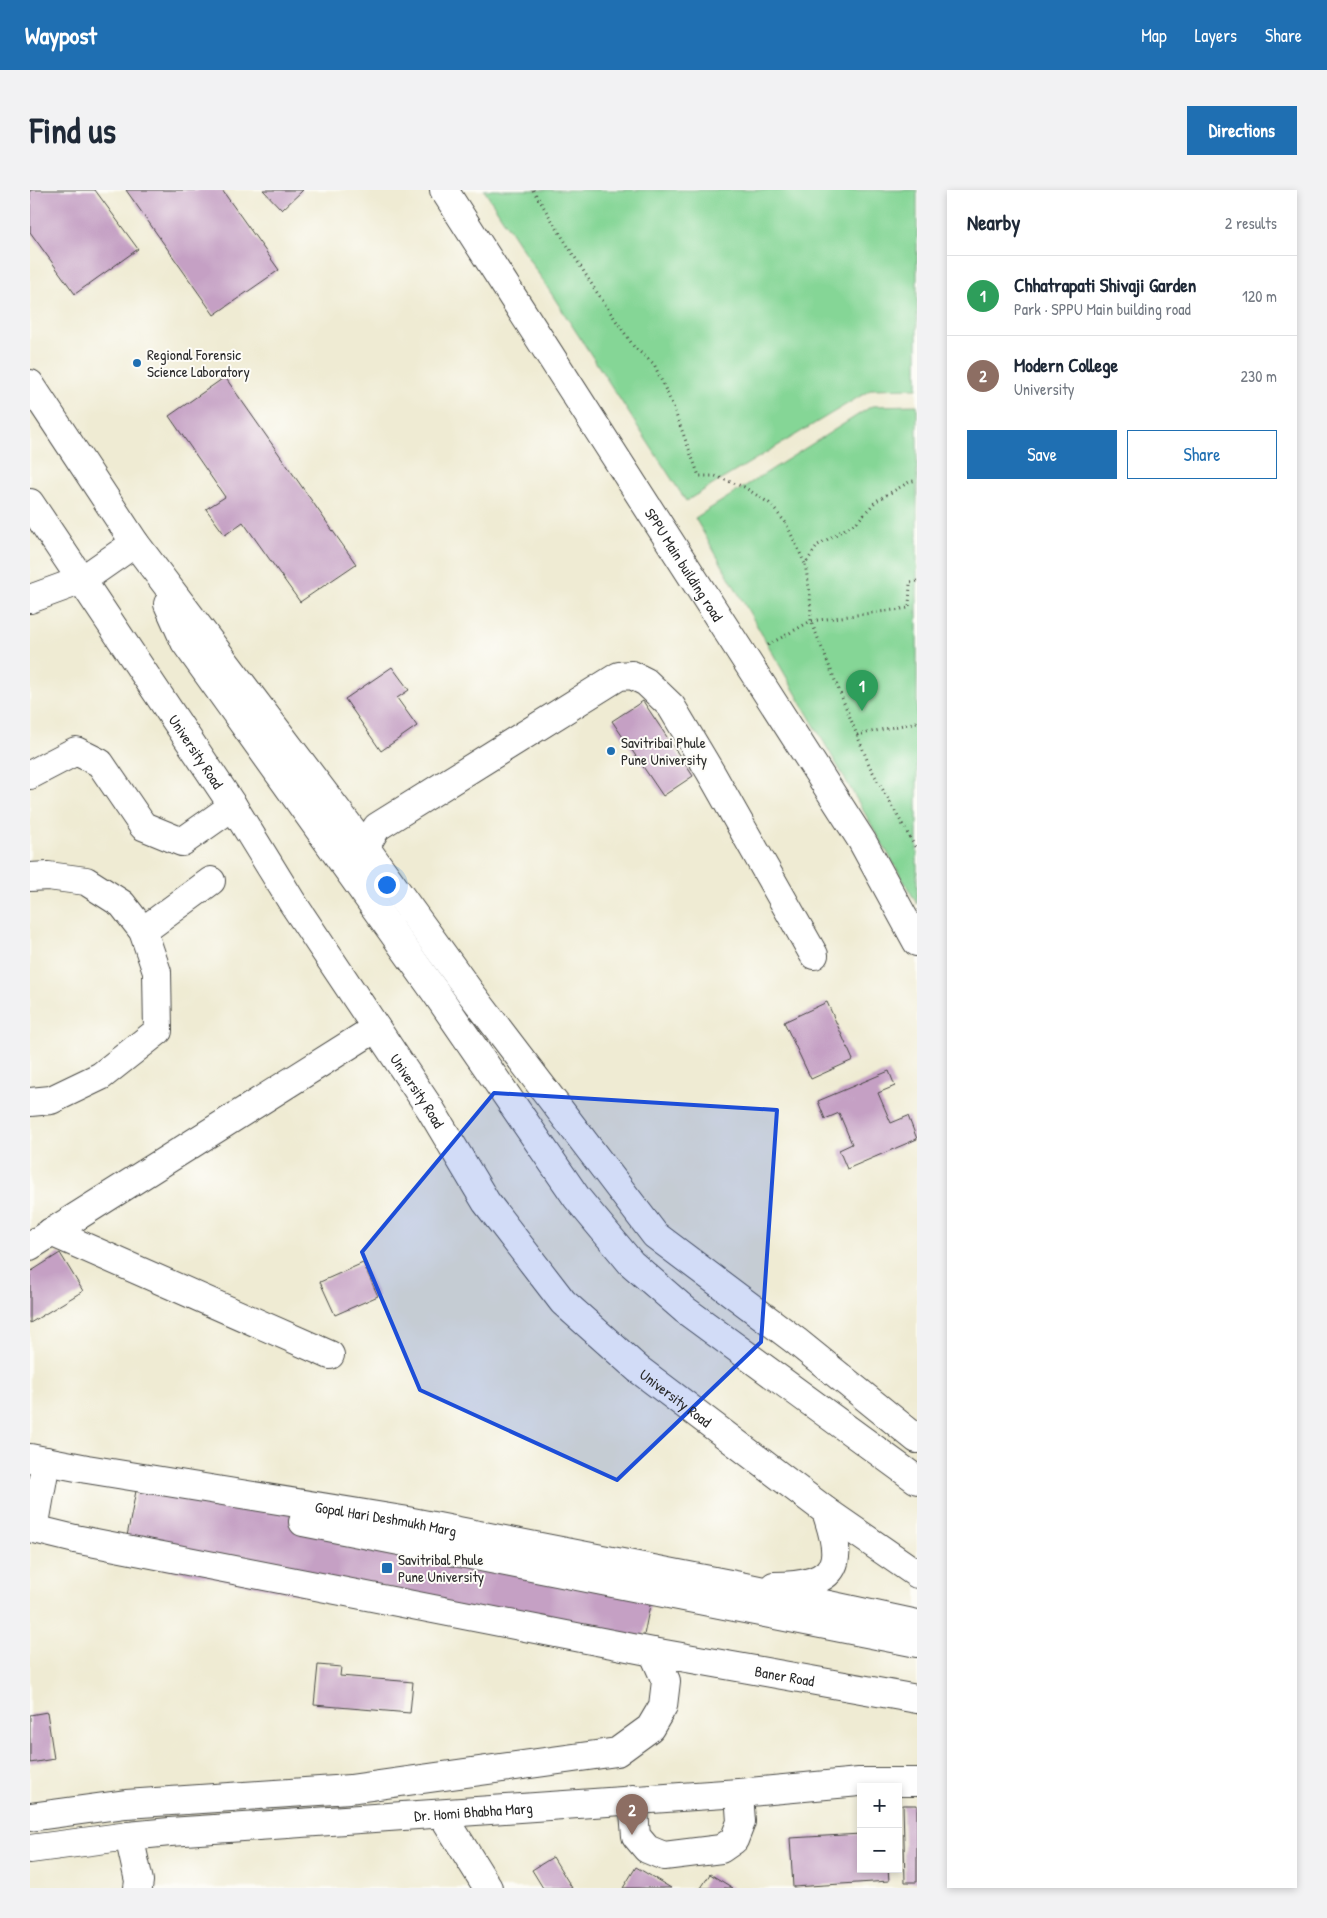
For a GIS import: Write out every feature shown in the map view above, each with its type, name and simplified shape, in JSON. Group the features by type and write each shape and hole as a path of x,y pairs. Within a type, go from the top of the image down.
{"main road":[{"name":"SPPU Main building road","path":"444,190 862,841 917,942"},
{"path":"30,384 135,543 365,846 470,992 654,1235 796,1341 917,1439"},
{"name":"University Road","path":"30,503 233,806 292,902 431,1110 486,1202 563,1302 638,1368 826,1511 917,1574"},
{"path":"30,599 82,580 135,543"},
{"path":"152,566 185,642 436,993 577,1198 630,1263 685,1310 917,1480"},
{"path":"365,846 377,827 618,676 632,676 646,682 671,706 814,955"},
{"path":"30,775 76,750 100,763 143,826 182,842 233,806"},
{"path":"30,878 48,876 86,881 122,904 143,931 157,972 158,1031 101,1076 51,1100 30,1102"},
{"path":"143,931 211,881"},
{"path":"41,1239 376,1028"},
{"path":"41,1239 330,1356"},
{"path":"30,1818 126,1804 350,1789 617,1752 650,1728 663,1706 666,1681 653,1652 197,1563 32,1528 38,1459"},
{"name":"Gopal Hari Deshmukh Marg","path":"38,1459 201,1488 402,1520 740,1586"},
{"path":"201,1488 275,1517 917,1643"},
{"path":"740,1586 793,1586 812,1581 829,1572 836,1558 826,1511"},
{"path":"197,1563 265,1568 608,1633 771,1661 917,1692"},
{"path":"740,1586 917,1624"},
{"name":"Baner Road","path":"653,1652 917,1699"},
{"name":"Dr. Homi Bhabha Marg","path":"30,1849 129,1836 738,1793 859,1782 917,1782"},
{"path":"633,1799 636,1836 646,1850 664,1856 721,1850 734,1840 741,1822 738,1793"},
{"path":"126,1804 129,1836 139,1881 138,1888"},
{"path":"442,1814 488,1888"}],"path":[{"path":"533,190 594,288 634,347 654,364 672,404 699,476 715,476 744,487 769,503 786,523 805,564 810,593 811,621 870,767 917,850"},
{"path":"805,564 818,546 857,522 876,501 909,482 917,480"},
{"path":"744,659 811,621 909,608 910,582 917,581"},
{"path":"857,735 917,722"}],"highlighted area":[{"path":"494,1093 777,1110 761,1342 617,1480 420,1390 362,1252"}],"green space":[{"path":"484,190 917,190 917,388 872,389 686,501"},
{"path":"917,405 917,904 695,518 872,406"}],"building":[{"path":"30,190 95,190 138,249 75,294 30,232"},
{"path":"126,190 222,190 279,270 214,315"},
{"path":"263,190 303,190 282,210"},
{"path":"225,377 356,564 300,602 243,522 225,535 206,509 225,497 169,416"},
{"path":"392,667 409,690 397,698 417,726 381,751 345,699"},
{"path":"643,701 693,776 663,796 612,721"},
{"path":"827,1002 853,1060 811,1079 784,1022"},
{"path":"889,1071 895,1086 878,1093 891,1123 908,1116 917,1139 847,1169 839,1150 852,1144 839,1113 825,1119 818,1101"},
{"path":"60,1253 83,1291 30,1323 30,1272"},
{"path":"363,1263 378,1296 335,1315 320,1282"},
{"path":"138,1481 655,1580 639,1660 122,1561"},
{"path":"318,1665 341,1667 340,1676 413,1682 410,1713 314,1705"},
{"path":"47,1712 54,1759 30,1763 30,1715"},
{"path":"903,1805 917,1805 917,1882 905,1882"},
{"path":"857,1834 857,1873 888,1873 889,1881 793,1887 790,1838"},
{"path":"553,1857 572,1888 543,1888 532,1870"},
{"path":"636,1867 671,1888 623,1888"},
{"path":"710,1874 733,1888 701,1888"}],"place":[{"name":"Regional Forensic Science Laboratory","path":"137,363"},
{"name":"Chhatrapati Shivaji Garden","path":"862,711"},
{"name":"Savitribai Phule Pune University","path":"611,751"},
{"name":"Savitribal Phule Pune University","path":"387,1568"},
{"name":"Modern College","path":"632,1835"}]}
